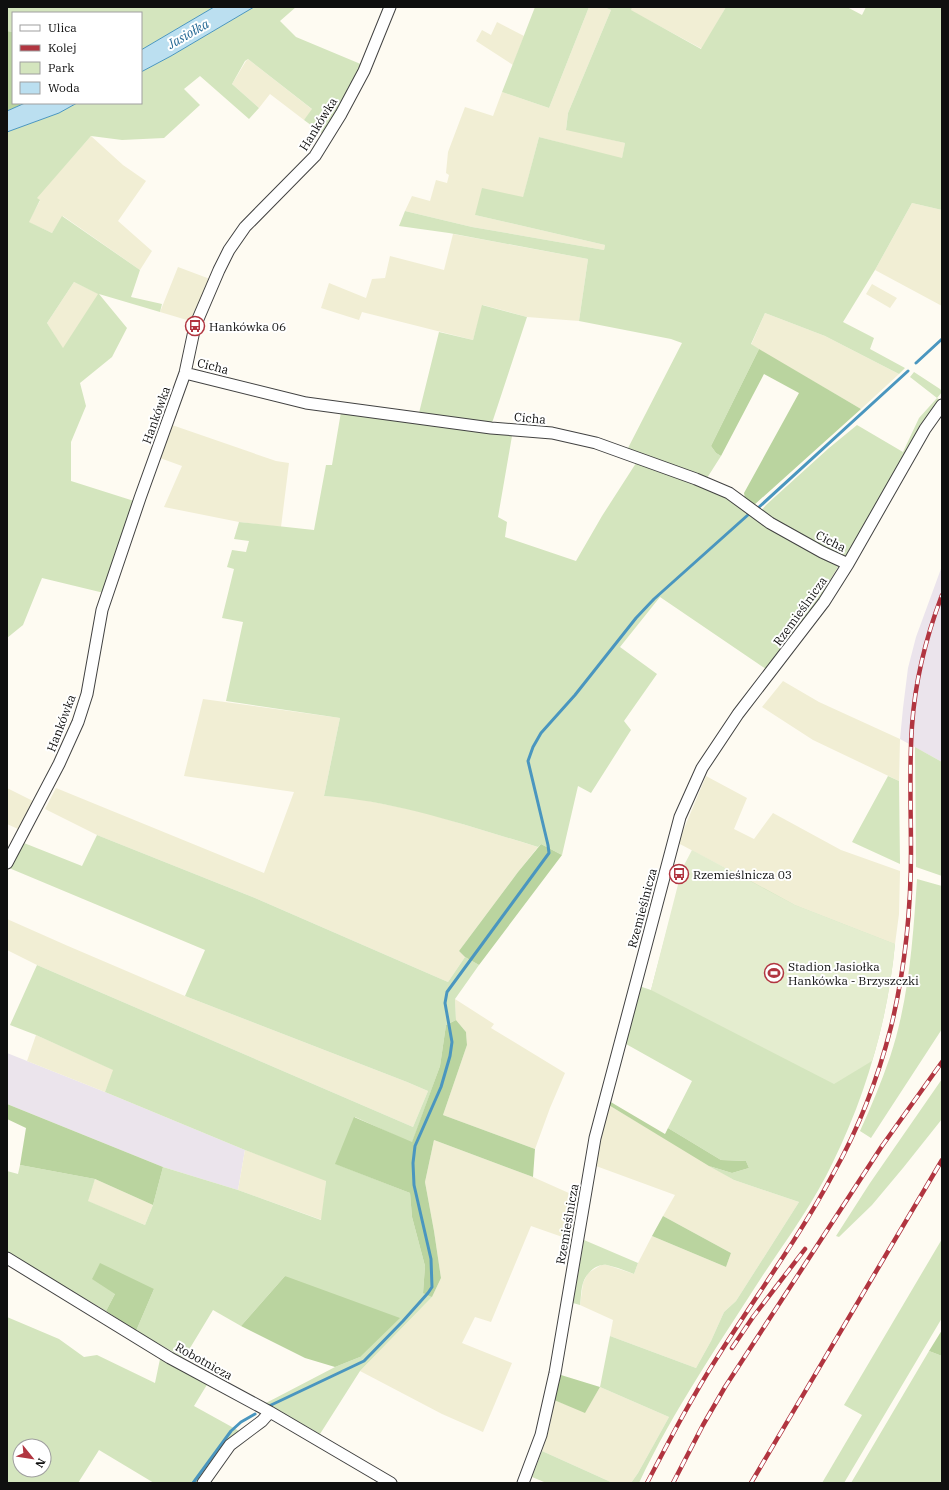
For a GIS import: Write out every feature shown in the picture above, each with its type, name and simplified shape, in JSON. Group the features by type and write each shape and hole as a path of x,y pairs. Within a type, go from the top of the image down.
{"street":[{"name":"Hankówka","path":"7,864 59,764 78,722 87,694 102,610 185,373 195,326 219,270 245,227 315,156 341,114 364,71 390,7"},
{"name":"Cicha","path":"185,373 306,403 491,428 552,433 596,444 696,479 729,493 770,523 822,552 848,564"},
{"name":"Rzemieślnicza","path":"523,1483 541,1435 549,1402 595,1138 680,817 702,768 738,714 824,602 848,564 925,428 942,405"},
{"name":"Robotnicza","path":"7,1258 170,1358 270,1412 391,1483"},
{"path":"203,1483 230,1446 262,1421 270,1412"}],"shaded area":[{"path":"589,7 604,7 611,10 568,113 566,129 625,143 622,159 539,137 523,198 475,215 605,245 604,250 472,227 405,211 412,196 430,201 436,180 447,183 449,175 446,173 448,152 465,107 493,116 502,92 549,108"},
{"path":"632,7 726,7 702,49 630,10"},
{"path":"497,22 524,36 513,65 476,41 482,30 491,35"},
{"path":"248,59 313,110 304,120 270,94 259,108 232,84"},
{"path":"91,136 123,165 146,181 118,221 152,251 140,270 63,216 52,233 28,222 40,201 36,198"},
{"path":"912,203 942,210 942,306 875,270"},
{"path":"453,234 588,259 579,321 527,317 483,305 473,340 362,312 359,320 321,308 329,283 366,298 372,279 385,278 390,256 444,270"},
{"path":"178,267 210,279 197,323 160,312"},
{"path":"74,282 99,294 63,349 47,323"},
{"path":"872,284 897,298 890,308 866,294"},
{"path":"765,313 825,336 899,374 861,409 751,345"},
{"path":"172,425 276,461 289,463 281,527 239,522 164,507 182,466 160,458"},
{"path":"942,566 942,762 900,739 908,668 916,637"},
{"path":"783,681 819,702 900,739 899,781 813,740 762,707"},
{"path":"203,699 340,718 324,796 354,798 423,812 538,847 459,951 465,957 448,982 255,898 97,835 45,809 56,788 264,873 294,792 184,776"},
{"path":"706,776 747,798 734,829 754,839 773,813 841,850 900,871 899,914 895,944 795,905 678,843"},
{"path":"7,788 33,801 18,829 7,824"},
{"path":"7,919 185,996 428,1091 413,1127 37,965 7,950"},
{"path":"455,999 494,1024 491,1028 565,1073 535,1149 443,1115 467,1045 466,1032 456,1020"},
{"path":"36,1035 114,1070 105,1092 27,1061"},
{"path":"7,1053 245,1150 238,1190 163,1167 7,1104"},
{"path":"607,1104 734,1180 799,1202 736,1301 724,1312 711,1341 696,1368 610,1336 613,1320 580,1305 583,1283 588,1273 601,1265 607,1265 634,1274 652,1236 726,1267 731,1253 663,1216 675,1195 596,1166"},
{"path":"434,1140 533,1177 580,1198 571,1240 531,1226 491,1322 475,1317 462,1343 512,1363 483,1432 442,1414 360,1371 432,1297 441,1278 425,1182"},
{"path":"245,1150 326,1180 322,1220 238,1190"},
{"path":"95,1179 153,1205 145,1225 87,1201"},
{"path":"600,1387 669,1417 631,1483 613,1483 542,1451 550,1426 554,1400 585,1412"}],"green space":[{"path":"7,7 214,7 142,49 142,12 12,12 12,32 7,31"},
{"path":"254,7 296,7 280,21 296,37 363,65 323,134 304,120 312,109 248,59 245,61 232,84 259,108 249,119 200,76 184,89 200,105 164,138 122,140 91,136 37,198 40,200 29,222 52,233 62,216 140,270 131,297 162,304 160,312 99,294 127,328 112,357 80,383 86,406 71,442 71,481 134,501 104,593 42,578 23,625 7,638 7,132 59,113 75,104 142,104 142,71","holes":["74,282 98,294 63,348 47,323"]},
{"path":"535,7 589,7 549,108 502,92"},
{"path":"604,7 632,7 631,10 701,49 726,7 847,7 862,15 866,7 942,7 942,210 912,203 875,270 843,322 874,338 870,349 905,368 899,374 825,336 765,313 751,344 759,349 711,446 716,453 721,456 707,478 627,450 682,343 671,339 579,321 588,259 449,233 399,226 405,211 472,227 604,250 605,245 475,215 482,188 523,197 539,137 622,158 625,143 566,130 568,113 611,10"},
{"path":"7,31 12,32 12,104 23,104 7,111"},
{"path":"482,305 527,317 492,423 419,413 439,332 473,340"},
{"path":"759,349 861,409 753,506 745,499 744,493 799,393 764,374 721,456 716,453 711,446"},
{"path":"914,372 940,389 942,392 937,398 910,377"},
{"path":"937,398 940,400 927,417 849,554 841,557 760,512 829,448 857,425 903,452 919,418"},
{"path":"341,412 415,421 512,436 498,517 507,522 505,537 576,561 602,516 638,460 726,497 839,565 819,599 766,669 660,597 620,647 657,674 624,721 631,730 591,793 578,786 562,855 541,844 538,847 459,823 405,809 378,803 324,796 340,718 226,701 243,622 222,618 234,569 227,567 232,550 246,552 249,541 234,539 239,522 314,530 326,465 332,465"},
{"path":"915,747 942,762 942,876 916,867"},
{"path":"888,776 899,781 900,864 852,842"},
{"path":"97,835 255,898 448,982 465,957 479,965 455,999 456,1020 446,1025 440,1066 412,1143 355,1117 336,1164 410,1193 412,1217 425,1266 423,1293 428,1293 432,1297 360,1371 320,1434 266,1403 335,1367 360,1357 285,1276 241,1326 213,1310 184,1358 136,1331 154,1289 115,1294 106,1311 7,1253 7,1171 18,1174 20,1165 95,1179 88,1201 145,1225 153,1205 163,1167 238,1190 321,1220 326,1181 245,1150 105,1092 113,1070 36,1035 10,1025 37,965 413,1127 428,1091 185,996 205,950 9,868 24,843 82,866"},
{"path":"541,844 562,855 479,965 465,957 459,951 518,872"},
{"name":"Stadion Jasiołka Hankówka - Brzyszczki","path":"692,850 795,905 895,944 886,1003 872,1061 834,1084 651,990 682,869"},
{"path":"727,868 795,905 895,944 892,972 874,1056 856,1110 826,1177 682,1403 652,1456 639,1483 631,1483 669,1417 600,1387 610,1336 696,1368 711,1341 724,1312 736,1301 799,1202 734,1180 709,1166 732,1173 749,1168 746,1161 721,1160 668,1128 692,1081 626,1044 639,986 651,990 677,892"},
{"path":"917,879 942,886 942,1029 871,1138 860,1131 887,1067 902,1014 912,947"},
{"path":"456,1020 466,1032 467,1045 443,1115 535,1149 533,1177 434,1140 425,1182 441,1278 432,1297 423,1293 425,1266 412,1217 410,1193 335,1164 354,1117 412,1142 440,1066 446,1025"},
{"path":"942,1079 942,1119 872,1205 839,1237 836,1236 870,1183"},
{"path":"609,1101 665,1134 668,1128 721,1160 746,1161 749,1168 732,1173 709,1166 607,1104"},
{"path":"7,1104 163,1167 153,1205 95,1179 20,1165 26,1128 7,1119"},
{"path":"663,1216 731,1253 726,1267 652,1236"},
{"path":"942,1239 942,1318 844,1483 822,1483 862,1415 844,1405"},
{"path":"584,1240 638,1263 634,1274 607,1265 596,1267 589,1272 584,1279 580,1305 573,1303"},
{"path":"100,1263 154,1289 136,1331 106,1311 115,1294 92,1279"},
{"path":"285,1276 400,1318 360,1357 335,1367 305,1358 241,1326"},
{"path":"7,1317 59,1339 84,1357 97,1355 155,1383 160,1359 208,1383 194,1406 241,1432 200,1483 154,1483 99,1450 78,1483 7,1483"},
{"path":"942,1330 942,1356 929,1351"},
{"path":"929,1351 942,1356 942,1483 851,1483"},
{"path":"561,1375 600,1387 585,1413 554,1400"},
{"path":"542,1451 613,1483 544,1483 532,1477"}],"water":[{"name":"Jasiołka","path":"214,7 254,7 142,71 142,49"},
{"path":"23,104 75,104 59,113 7,132 7,111"}],"waterway":[{"path":"916,363 942,339"},
{"path":"758,508 908,371"},
{"path":"269,1406 364,1361 403,1321 432,1287 431,1259 414,1185 413,1163 415,1146 441,1087 450,1056 452,1042 445,1003 447,992 549,853 528,761 533,747 541,733 575,695 636,618 654,599 749,514"},
{"path":"193,1483 231,1431 241,1422 255,1414"}],"railway":[{"path":"647,1483 682,1417 710,1369 807,1220 851,1139 874,1084 896,1005 906,939 911,873 910,788 913,709 922,659 942,595"},
{"path":"673,1483 703,1425 725,1387 882,1146 942,1062"},
{"path":"751,1483 942,1160"},
{"path":"732,1348 753,1317 805,1249"}],"place":[{"name":"Hankówka 06","path":"195,326"},
{"name":"Rzemieślnicza 03","path":"679,874"},
{"name":"Stadion Jasiołka Hankówka - Brzyszczki","path":"774,973"}]}
